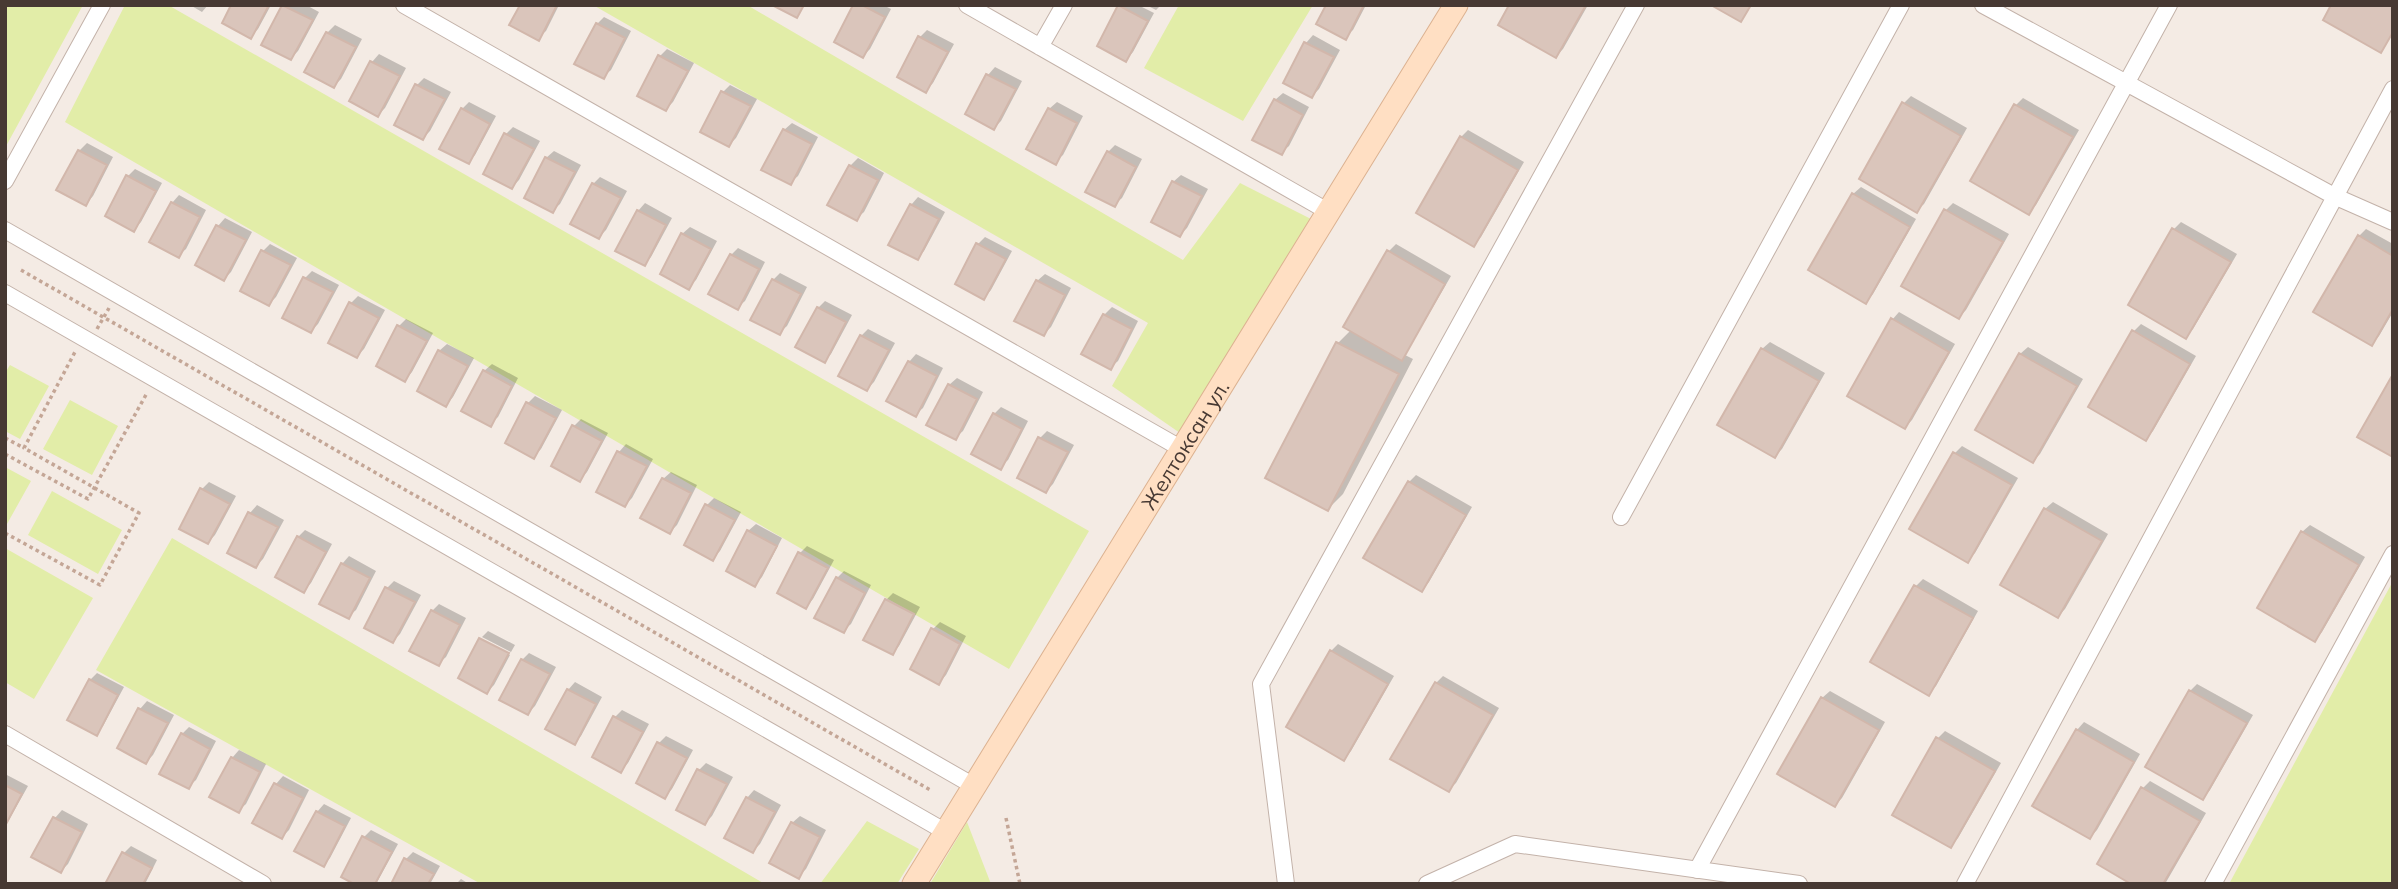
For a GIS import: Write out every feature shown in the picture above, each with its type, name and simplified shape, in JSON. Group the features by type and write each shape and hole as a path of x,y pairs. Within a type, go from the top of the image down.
{"street":[{"path":"5,181 102,5"},
{"path":"404,5 1182,449"},
{"path":"967,5 1329,212"},
{"path":"1040,47 1063,5"},
{"name":"Желтоксан ул.","path":"914,884 1456,5"},
{"path":"1286,884 1261,684 1636,5"},
{"path":"1621,517 1901,5"},
{"path":"1983,5 2334,196 2393,222"},
{"path":"1697,870 2169,5"},
{"path":"1965,884 2393,89"},
{"path":"5,230 974,786"},
{"path":"5,293 946,832"},
{"path":"2213,884 2393,554"},
{"path":"5,734 263,884"},
{"path":"1427,884 1515,844 1799,884"}],"path":[{"path":"21,270 932,791"},
{"path":"24,448 86,339 117,294"},
{"path":"5,454 88,499 154,378"},
{"path":"5,438 139,513 100,585 5,533"},
{"path":"531,594 545,570"},
{"path":"683,681 710,635"},
{"path":"832,766 859,720"},
{"path":"1006,818 1020,884"}],"green space":[{"path":"5,5 83,5 5,148"},
{"path":"125,5 168,5 1089,531 1009,669 65,122"},
{"path":"593,5 747,5 1183,260 1240,183 1311,219 1180,433 1112,386 1148,323"},
{"path":"1179,5 1313,5 1243,121 1144,68"},
{"path":"10,365 49,386 20,439 5,431 5,373"},
{"path":"70,400 118,426 92,475 43,449"},
{"path":"5,467 31,481 7,524 5,523"},
{"path":"52,491 122,530 98,574 28,535"},
{"path":"172,538 765,884 481,884 96,670"},
{"path":"5,548 93,598 34,699 5,682"},
{"path":"2393,581 2393,884 2229,884"},
{"path":"867,821 919,849 897,884 820,884"},
{"path":"967,822 991,884 930,884"}],"building":[{"path":"231,5 269,5 251,39 222,23"},
{"path":"282,5 313,20 291,60 261,45"},
{"path":"520,5 557,5 539,41 509,25"},
{"path":"772,5 804,5 797,18"},
{"path":"853,5 862,5 885,17 863,58 834,42"},
{"path":"1118,5 1148,21 1126,62 1097,46"},
{"path":"1326,5 1364,5 1346,40 1316,24"},
{"path":"1509,5 1586,5 1556,58 1498,25"},
{"path":"1711,5 1751,5 1741,22"},
{"path":"2331,5 2393,5 2393,32 2381,53 2323,20"},
{"path":"596,23 625,38 604,79 574,64"},
{"path":"326,32 356,47 334,88 304,72"},
{"path":"918,36 948,52 926,93 897,77"},
{"path":"1304,42 1334,57 1312,98 1283,83"},
{"path":"658,55 688,71 666,111 637,96"},
{"path":"370,61 400,76 378,117 349,101"},
{"path":"986,74 1016,89 994,130 965,114"},
{"path":"415,84 445,99 423,140 394,125"},
{"path":"721,91 751,106 729,147 700,132"},
{"path":"1274,99 1303,115 1282,155 1252,140"},
{"path":"1902,102 1961,136 1917,213 1859,179"},
{"path":"2014,104 2073,137 2029,215 1970,181"},
{"path":"461,108 490,124 469,164 439,149"},
{"path":"1048,108 1077,123 1056,165 1026,149"},
{"path":"783,129 812,144 791,185 761,170"},
{"path":"504,133 534,149 512,189 483,174"},
{"path":"1460,136 1518,170 1474,247 1416,213"},
{"path":"78,150 107,165 86,206 56,190"},
{"path":"1107,151 1136,167 1115,207 1085,192"},
{"path":"545,157 575,172 553,213 524,198"},
{"path":"849,165 878,180 857,221 827,205"},
{"path":"126,175 156,191 134,232 105,216"},
{"path":"1172,181 1202,196 1180,237 1151,222"},
{"path":"592,183 621,198 599,239 570,224"},
{"path":"1852,193 1910,227 1866,304 1808,270"},
{"path":"171,202 200,217 179,258 149,242"},
{"path":"910,204 939,219 918,260 888,245"},
{"path":"1944,209 2003,242 1959,319 1901,286"},
{"path":"637,210 666,225 645,266 615,251"},
{"path":"216,225 246,240 224,281 195,265"},
{"path":"2172,228 2231,262 2186,339 2128,305"},
{"path":"681,233 711,249 689,290 660,274"},
{"path":"2358,235 2393,256 2393,309 2372,346 2313,312"},
{"path":"976,243 1006,259 984,300 955,284"},
{"path":"261,250 291,265 269,306 240,291"},
{"path":"1387,250 1445,284 1402,361 1343,327"},
{"path":"730,254 759,269 738,310 708,294"},
{"path":"303,277 333,292 311,333 282,318"},
{"path":"772,279 801,294 780,335 750,320"},
{"path":"1036,280 1065,295 1044,336 1014,321"},
{"path":"349,302 379,318 357,358 328,343"},
{"path":"817,307 846,322 825,363 795,347"},
{"path":"1103,314 1132,329 1111,370 1081,354"},
{"path":"1891,318 1949,352 1905,429 1847,396"},
{"path":"397,325 427,341 405,382 376,366"},
{"path":"2132,330 2190,364 2146,441 2088,407"},
{"path":"860,335 889,350 867,391 838,376"},
{"path":"1336,342 1399,374 1328,511 1265,478"},
{"path":"1761,348 1819,381 1775,458 1717,425"},
{"path":"438,350 468,366 446,407 417,391"},
{"path":"2019,353 2077,386 2033,463 1975,430"},
{"path":"908,361 937,376 916,417 886,401"},
{"path":"483,370 512,386 491,427 461,411"},
{"path":"2393,374 2393,457 2357,437"},
{"path":"948,384 977,399 956,440 926,425"},
{"path":"526,402 556,418 534,459 505,443"},
{"path":"993,413 1022,429 1001,470 971,454"},
{"path":"572,425 602,441 580,482 551,466"},
{"path":"1038,437 1068,452 1046,493 1017,478"},
{"path":"617,451 647,466 625,507 596,492"},
{"path":"1953,452 2012,485 1968,563 1909,529"},
{"path":"662,478 691,493 670,534 640,518"},
{"path":"1408,481 1466,515 1422,592 1363,558"},
{"path":"200,488 230,504 208,544 179,529"},
{"path":"705,504 735,520 713,561 684,545"},
{"path":"2044,508 2102,541 2058,618 2000,585"},
{"path":"248,512 278,527 256,568 227,553"},
{"path":"747,530 777,546 755,587 726,571"},
{"path":"2301,531 2359,565 2315,642 2257,608"},
{"path":"297,536 326,552 304,593 275,577"},
{"path":"798,552 828,568 806,609 777,593"},
{"path":"341,563 370,578 349,619 319,604"},
{"path":"836,577 865,593 844,633 814,618"},
{"path":"1914,585 1973,618 1929,696 1870,662"},
{"path":"385,587 415,602 393,643 364,628"},
{"path":"885,599 914,614 893,655 863,640"},
{"path":"431,610 460,625 439,666 409,651"},
{"path":"931,628 960,644 939,685 910,669"},
{"path":"479,638 509,653 487,694 458,678"},
{"path":"1330,650 1388,684 1344,761 1286,727"},
{"path":"521,659 550,674 528,715 499,700"},
{"path":"89,679 118,695 97,736 67,720"},
{"path":"1435,682 1493,715 1449,792 1390,759"},
{"path":"567,689 596,704 575,745 545,729"},
{"path":"2189,690 2247,723 2203,800 2145,767"},
{"path":"1821,697 1879,730 1835,807 1777,774"},
{"path":"138,708 168,723 146,764 117,748"},
{"path":"613,716 643,732 621,773 592,757"},
{"path":"2076,729 2134,762 2090,839 2032,806"},
{"path":"181,733 210,749 189,789 159,774"},
{"path":"1936,737 1995,771 1951,848 1892,815"},
{"path":"657,742 687,758 665,799 636,783"},
{"path":"231,757 260,772 239,813 209,797"},
{"path":"697,769 727,784 705,825 676,810"},
{"path":"274,783 303,798 282,839 252,823"},
{"path":"5,785 22,794 5,826"},
{"path":"2141,787 2200,821 2163,884 2131,884 2097,864"},
{"path":"746,797 775,812 753,853 724,838"},
{"path":"316,811 345,826 324,867 294,851"},
{"path":"53,817 82,832 61,873 31,857"},
{"path":"791,822 820,837 799,879 769,863"},
{"path":"362,836 392,852 375,884 354,884 341,877"},
{"path":"122,852 152,868 143,884 105,884"},
{"path":"404,858 434,874 428,884 391,884"}]}
